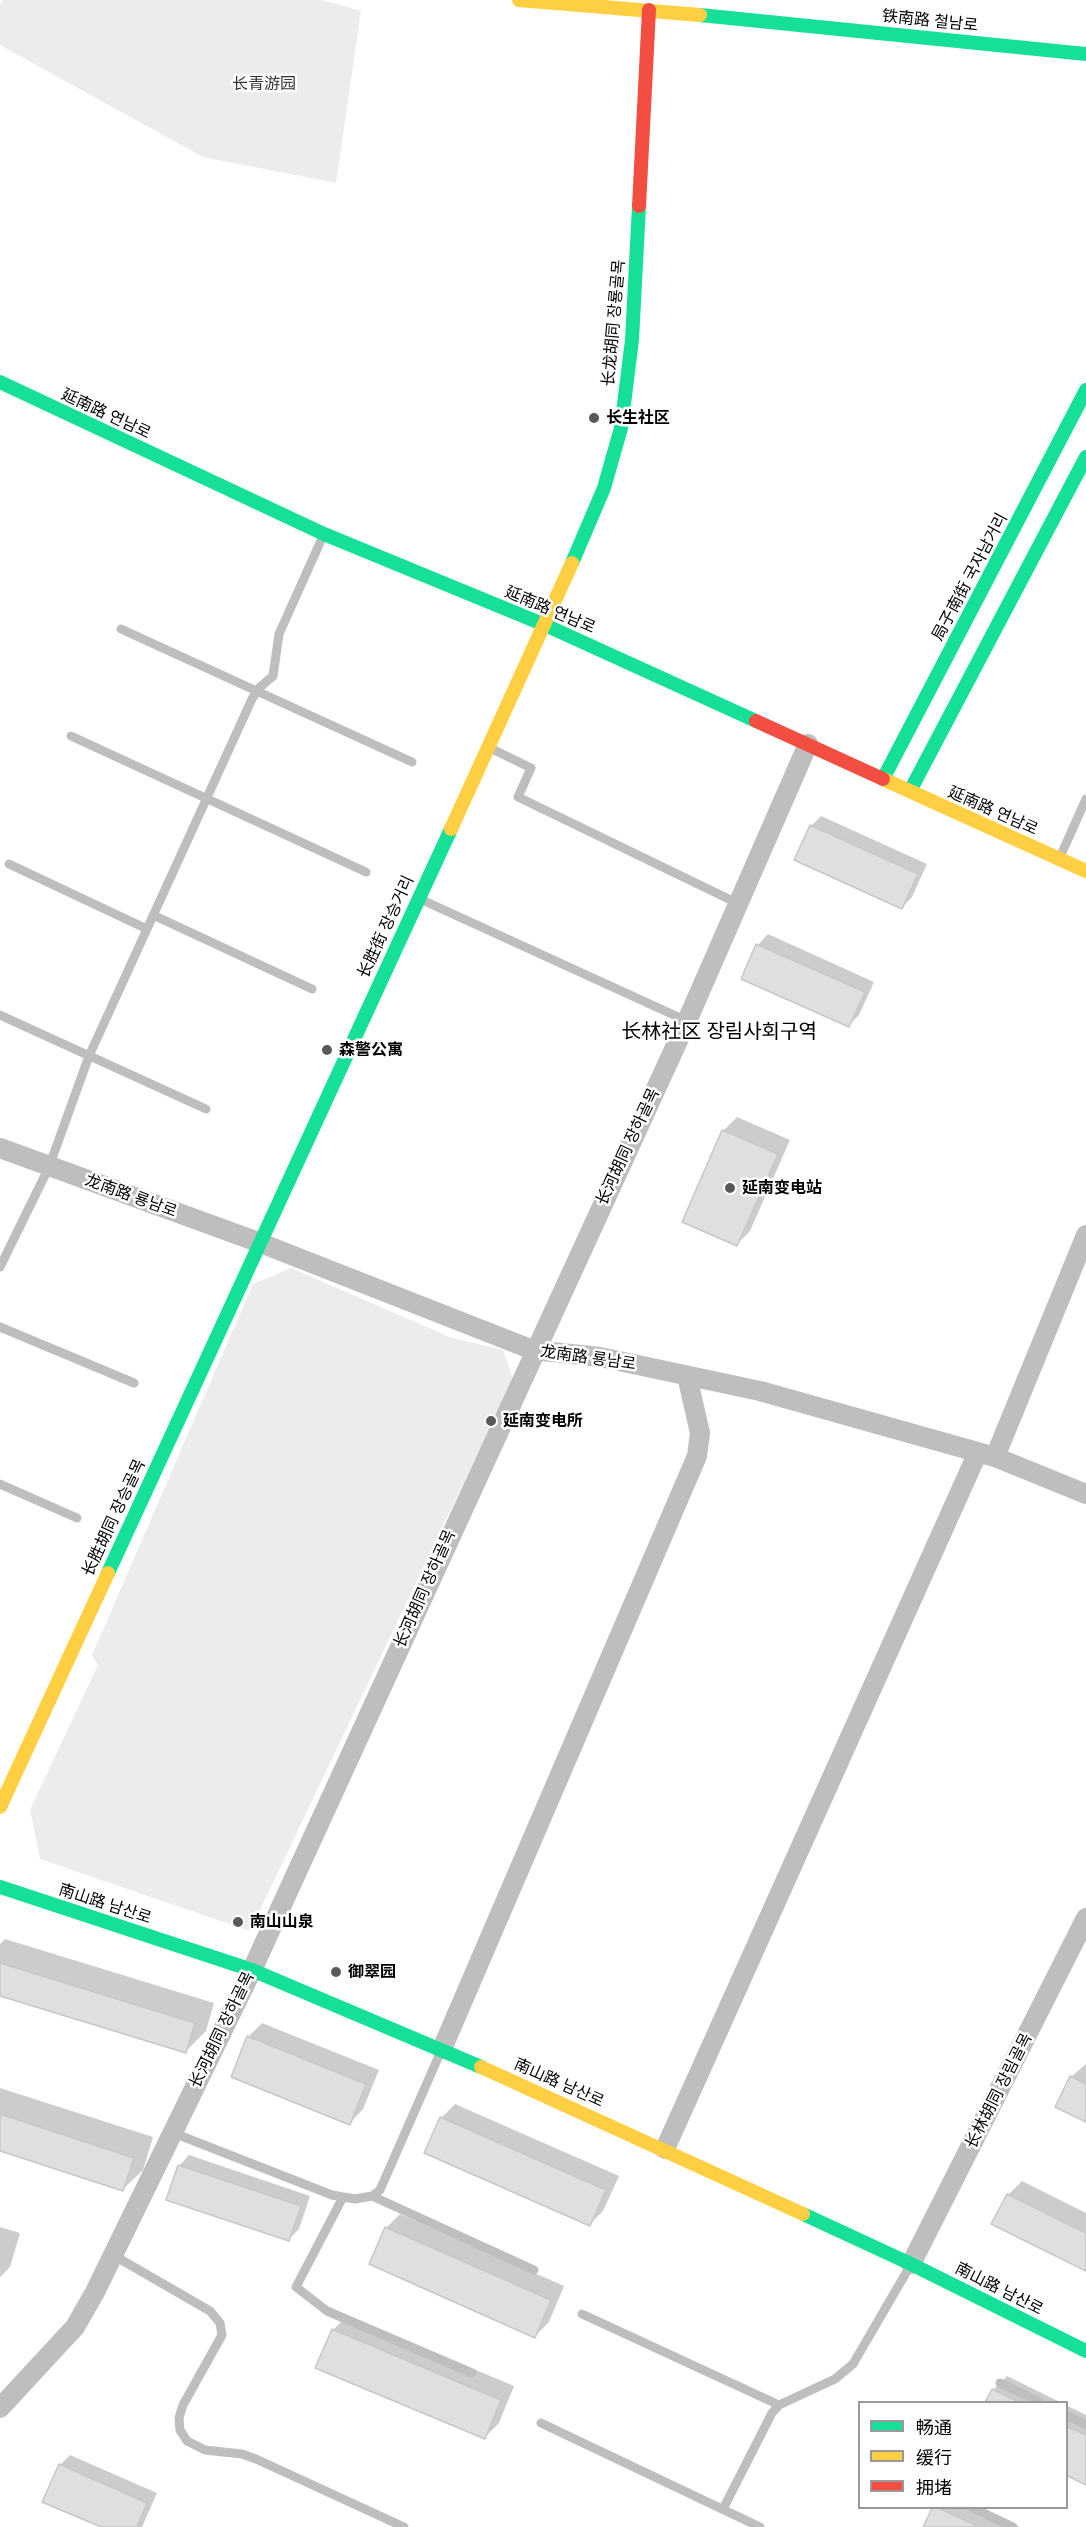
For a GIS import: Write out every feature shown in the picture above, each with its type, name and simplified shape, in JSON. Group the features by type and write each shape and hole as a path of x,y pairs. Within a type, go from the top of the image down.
{"street":[{"name":"铁南路 철남로","path":"519,0 649,10 1086,54"},
{"name":"长龙胡同 장룡골목","path":"544,625 604,488 621,428 632,340 649,10"},
{"name":"延南路 연남로","path":"0,382 324,534 544,625 1086,871"},
{"name":"局子南街 국자남거리","path":"883,779 1086,390"},
{"path":"910,791 1086,457"},
{"name":"长胜街 장승거리","path":"258,1242 544,625"},
{"name":"长河胡同 장하골목","path":"0,2408 75,2327 252,1970 533,1350 687,1021 808,744"},
{"name":"龙南路 룡남로","path":"0,1148 258,1242 533,1350 600,1357 759,1391 986,1455 1086,1494"},
{"path":"665,2149 1086,1235"},
{"name":"长胜胡同 장승골목","path":"0,1807 258,1242"},
{"path":"442,2049 697,1456 700,1433 687,1376"},
{"name":"南山路 남산로","path":"0,1887 252,1970 442,2049 665,2149 911,2264 1086,2351"},
{"name":"长林胡同 장림골목","path":"911,2264 1086,1918"}],"lane":[{"path":"0,1267 49,1167 89,1056 206,798 257,691 273,676 279,634 324,534"},
{"path":"121,628 412,762"},
{"path":"71,736 366,872"},
{"path":"488,747 531,768 518,796 737,903"},
{"path":"1059,859 1086,799"},
{"path":"9,864 147,929"},
{"path":"418,898 687,1021"},
{"path":"153,915 312,988"},
{"path":"0,1015 206,1109"},
{"path":"0,1327 134,1383"},
{"path":"0,1485 77,1518"},
{"path":"171,2132 343,2197 355,2199 372,2196 380,2190 442,2049"},
{"path":"372,2196 534,2270"},
{"path":"343,2197 296,2287 327,2311 472,2373"},
{"path":"113,2254 210,2311 220,2323 222,2335 181,2411 180,2430 187,2441 205,2450 249,2456 404,2527"},
{"path":"723,2509 772,2413 779,2405 835,2379 853,2364 911,2264"},
{"path":"582,2314 779,2405"},
{"path":"1000,2383 1036,2401"},
{"path":"1068,2416 1086,2425"},
{"path":"541,2423 760,2527"},
{"path":"975,2509 1013,2527"}],"green space":[{"name":"长青游园","path":"3,0 322,0 361,11 336,183 203,157 0,45 0,5"},
{"path":"291,1268 452,1338 503,1350 513,1379 250,1931 40,1859 30,1810 98,1665 92,1655 253,1284"}],"building":[{"path":"810,825 918,874 902,909 794,860"},
{"path":"756,944 865,992 849,1027 741,979"},
{"name":"延南变电站","path":"722,1130 778,1154 737,1246 682,1222"},
{"path":"0,1963 195,2023 186,2053 0,1996"},
{"path":"247,2036 366,2084 350,2125 231,2077"},
{"path":"1070,2076 1086,2084 1086,2122 1055,2107"},
{"path":"0,2114 134,2158 123,2191 0,2151"},
{"path":"440,2117 606,2190 590,2226 424,2153"},
{"path":"178,2165 301,2206 289,2241 166,2200"},
{"path":"1007,2194 1086,2233 1086,2271 991,2224"},
{"path":"385,2227 551,2300 535,2338 369,2264"},
{"path":"332,2329 501,2400 485,2439 315,2368"},
{"path":"992,2389 1017,2401 986,2401"},
{"path":"1068,2427 1086,2435 1086,2485 1068,2476"},
{"path":"59,2464 147,2503 137,2527 101,2527 42,2502"},
{"path":"932,2509 941,2509 979,2527 923,2527"}],"traffic: fast":[{"path":"700,15 1086,54"},
{"path":"572,563 604,488 621,428 632,340 639,206"},
{"path":"0,382 324,534 545,625 756,721"},
{"path":"883,779 1086,390"},
{"path":"910,791 1086,457"},
{"path":"108,1573 451,829"},
{"path":"0,1887 252,1970 481,2067"},
{"path":"803,2214 911,2264 1086,2351"}],"traffic: slow":[{"path":"519,0 700,15"},
{"path":"451,829 572,563"},
{"path":"883,779 1086,871"},
{"path":"0,1807 108,1573"},
{"path":"481,2067 803,2214"}],"traffic: jam":[{"path":"639,206 649,10"},
{"path":"756,721 883,779"}],"place":[{"name":"长生社区","path":"594,418"},
{"name":"森警公寓","path":"327,1050"},
{"name":"延南变电站","path":"730,1188"},
{"name":"延南变电所","path":"491,1421"},
{"name":"南山山泉","path":"238,1922"},
{"name":"御翠园","path":"336,1972"}],"district":[{"name":"长林社区 장림사회구역","path":"719,1032"}]}
